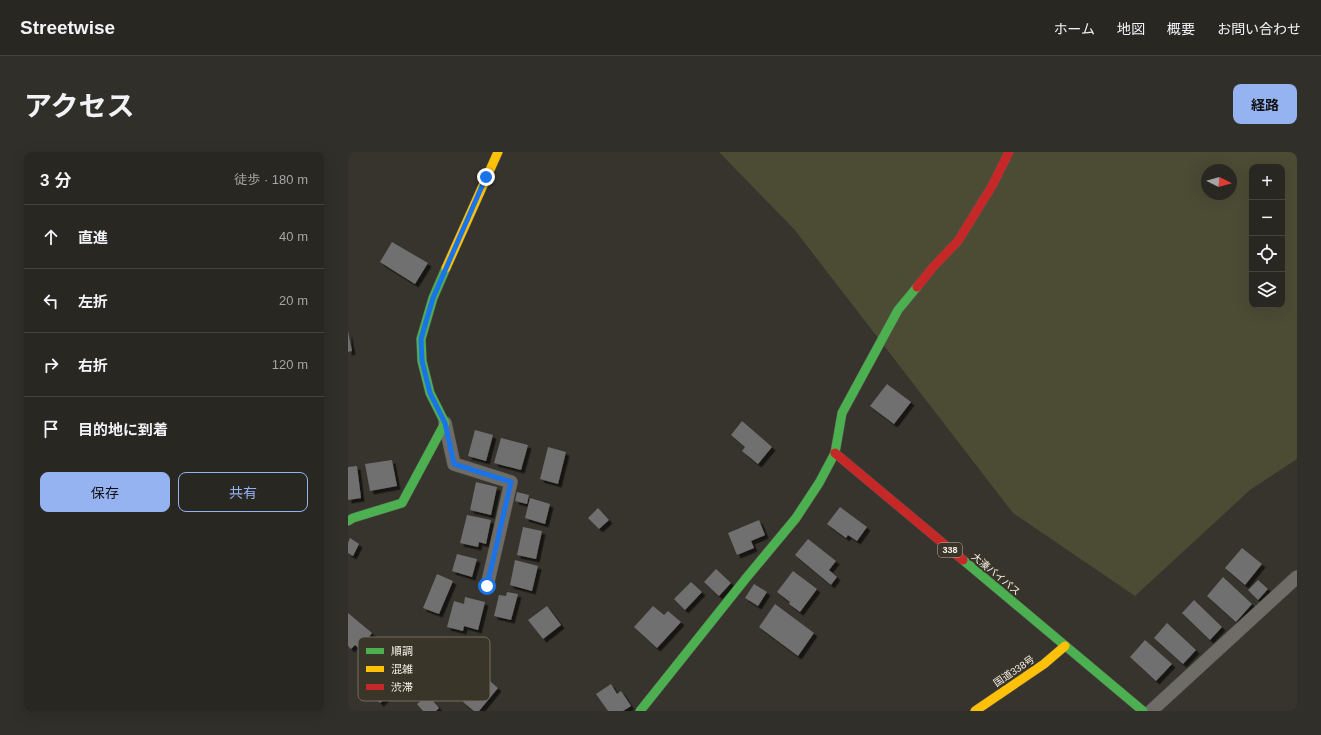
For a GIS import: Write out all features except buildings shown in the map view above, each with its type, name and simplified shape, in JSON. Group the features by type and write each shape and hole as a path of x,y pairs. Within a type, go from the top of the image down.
{"main road":[{"path":"348,521 353,518 402,503 445,423 430,393 422,361 421,339 433,298 498,152"},
{"path":"640,711 796,518 836,453 842,413 898,310 934,266 958,241 992,186 1010,152"},
{"name":"大湊バイパス","path":"836,453 1143,711"},
{"name":"国道338号","path":"974,711 1044,664 1065,646"}],"street":[{"path":"445,423 454,464 511,482 487,586"},
{"path":"1151,711 1297,577"}],"green space":[{"path":"719,152 1297,152 1297,459 1250,490 1135,596 1013,513 794,229"}],"traffic: fast":[{"path":"348,521 353,518 402,503 445,423 430,393 422,361 421,339 433,298 446,268"},
{"path":"640,711 796,518 819,483 835,453 842,413 898,310 917,287"},
{"path":"963,560 1143,711"}],"traffic: slow":[{"path":"446,268 498,152"},
{"path":"975,711 1044,664 1065,646"}],"traffic: jam":[{"path":"917,287 934,266 958,241 992,186 1009,152"},
{"path":"835,453 963,560"}],"route":[{"path":"486,177 433,298 421,339 422,361 430,393 445,423 454,464 511,482 487,586"}]}
